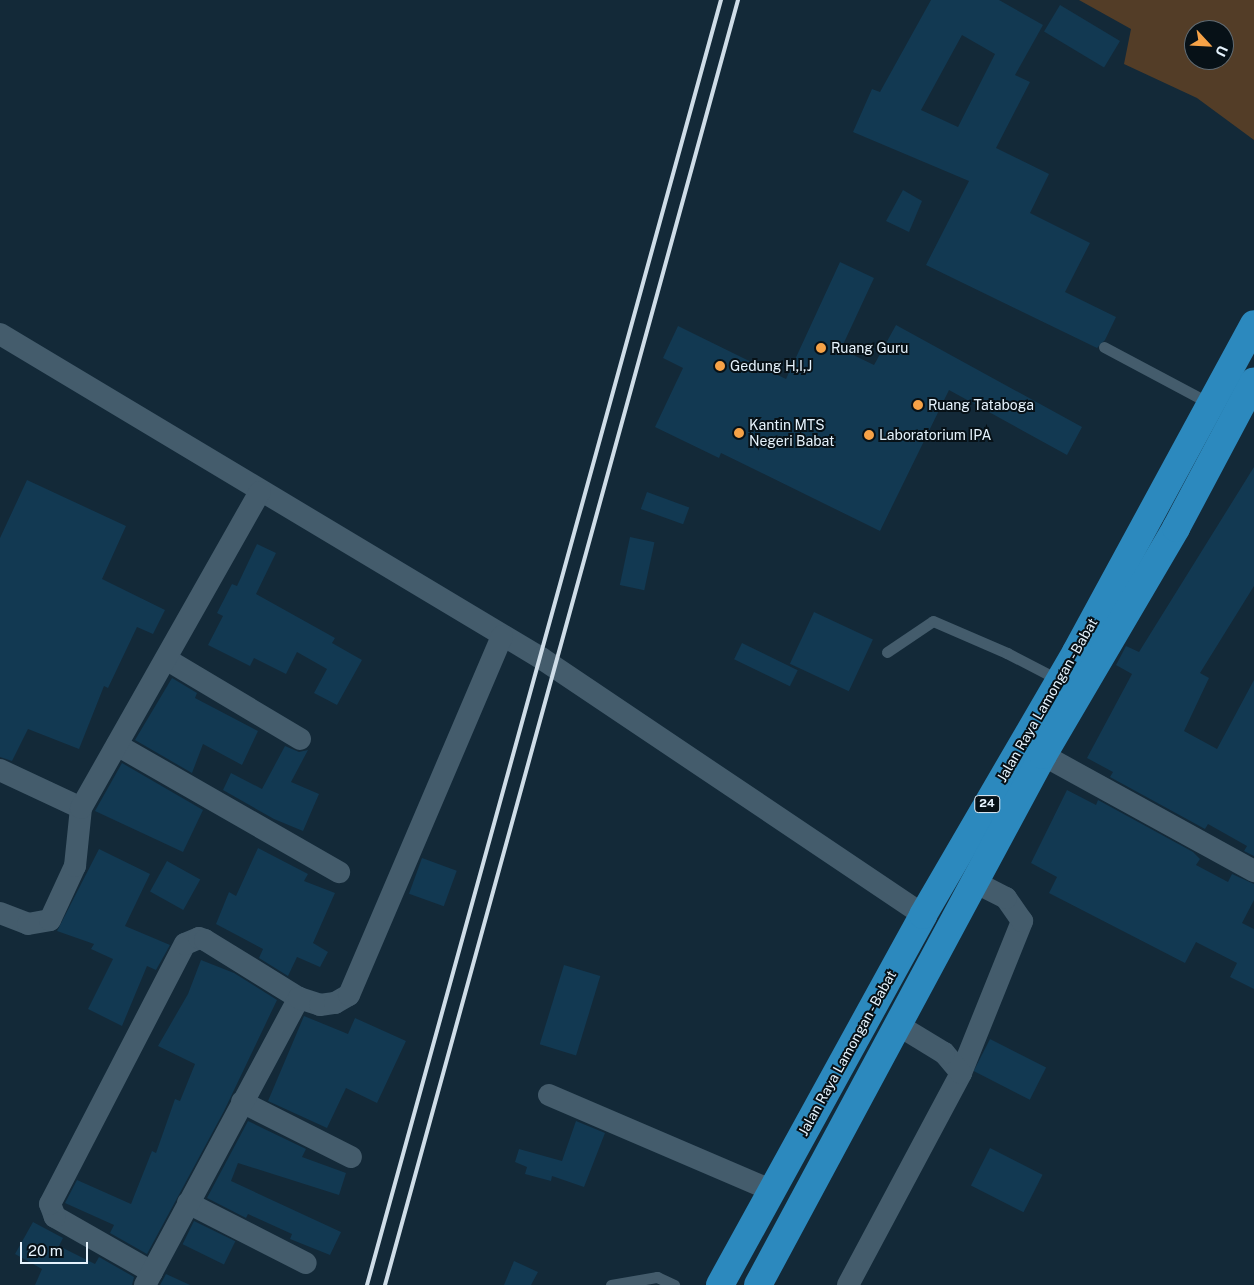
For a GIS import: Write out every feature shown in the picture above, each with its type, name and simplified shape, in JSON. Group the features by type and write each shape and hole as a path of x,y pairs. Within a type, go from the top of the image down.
{"highway":[{"name":"Jalan Raya Lamongan - Babat","path":"720,1285 923,915 1059,680 1254,324"},
{"name":"Jalan Raya Lamongan - Babat","path":"758,1285 1043,755 1176,528 1252,391"}],"street":[{"path":"0,334 502,636 923,915"},
{"path":"0,913 28,924 50,920 75,866 81,808 260,492"},
{"path":"299,998 148,1278 55,1217 50,1204 185,944 199,938 205,940 299,998 320,1005 335,1004 349,994 502,636"},
{"path":"166,659 300,739"},
{"path":"117,746 339,872"},
{"path":"1043,755 1254,871"},
{"path":"0,770 81,808"},
{"path":"848,1285 961,1073 1022,921 1006,898 975,882"},
{"path":"898,1025 944,1053 961,1073"},
{"path":"549,1094 771,1190"},
{"path":"242,1102 351,1157"},
{"path":"188,1203 306,1264"}],"lane":[{"path":"1104,347 1211,404"},
{"path":"887,652 933,621 1007,652 1059,680"},
{"path":"611,1285 657,1277 674,1285"}],"shaded area":[{"path":"1079,0 1254,0 1254,140 1197,98 1124,64 1131,29"}],"building":[{"path":"931,0 999,0 1043,25 1015,75 1030,82 996,148 1049,174 1030,213 1090,243 1065,292 1116,317 1105,340 1097,348 926,265 969,181 853,132 872,89 880,92","holes":["962,35 995,54 958,127 921,110"]},
{"path":"1060,5 1120,41 1104,68 1044,32"},
{"path":"903,190 922,201 909,232 886,221"},
{"path":"840,262 874,278 841,349 874,365 896,325 1082,427 1067,455 949,390 880,531 721,453 719,458 655,427 683,368 663,358 678,326 786,379"},
{"path":"1254,467 1254,586 1200,673 1209,678 1184,731 1217,749 1254,680 1254,856 1244,851 1247,846 1208,824 1205,829 1110,777 1113,772 1087,758 1132,674 1116,665 1126,646 1139,652"},
{"path":"27,480 126,526 102,579 165,610 153,634 137,627 108,688 104,686 79,749 28,729 12,761 0,757 0,538"},
{"path":"647,492 689,507 683,524 641,509"},
{"path":"630,537 654,542 644,590 620,585"},
{"path":"257,544 276,553 256,594 335,638 332,643 362,660 337,705 314,693 327,669 297,652 286,674 254,658 250,666 208,645 223,616 217,613 232,584 237,586"},
{"path":"814,612 873,639 849,691 790,664"},
{"path":"742,643 798,670 790,686 734,659"},
{"path":"172,678 197,693 195,698 258,731 242,765 203,744 192,773 135,740"},
{"path":"285,746 299,752 308,750 291,782 319,794 303,831 274,819 223,790 231,773 262,789"},
{"path":"122,763 203,810 183,852 95,811"},
{"path":"1067,790 1096,805 1098,800 1193,852 1200,859 1196,865 1228,882 1232,874 1254,884 1254,900 1242,923 1254,929 1254,989 1230,977 1237,963 1196,942 1185,963 1049,893 1057,877 1031,863"},
{"path":"258,848 308,874 304,881 335,893 313,943 328,952 320,967 297,957 288,976 259,958 263,949 216,924 229,892 236,896"},
{"path":"99,849 150,874 125,926 170,945 156,970 147,966 122,1026 88,1009 113,959 91,949 94,944 57,931"},
{"path":"422,858 457,871 444,906 409,894"},
{"path":"167,861 200,879 183,910 150,892"},
{"path":"201,960 234,973 277,1000 224,1111 147,1254 110,1233 114,1225 65,1203 77,1180 131,1204 152,1151 156,1153 175,1099 180,1101 195,1064 158,1046 188,994"},
{"path":"564,965 600,976 576,1055 540,1044"},
{"path":"304,1016 348,1034 355,1018 406,1041 377,1103 346,1088 327,1128 268,1101"},
{"path":"990,1039 1046,1068 1030,1100 974,1071"},
{"path":"248,1121 306,1149 302,1157 346,1173 339,1195 238,1163 231,1181 341,1232 330,1255 290,1239 292,1234 248,1214 246,1218 207,1198"},
{"path":"576,1121 605,1133 584,1187 552,1176 551,1181 525,1174 527,1167 515,1162 519,1149 562,1161"},
{"path":"990,1148 1043,1175 1024,1212 971,1185"},
{"path":"194,1221 235,1241 224,1265 183,1244"},
{"path":"33,1222 63,1238 59,1246 95,1264 99,1257 134,1277 132,1285 35,1285 42,1269 15,1254"},
{"path":"514,1261 538,1272 531,1285 504,1285"},
{"path":"166,1274 190,1285 160,1285"}],"railway":[{"path":"367,1285 721,0"},
{"path":"385,1285 738,0"}],"place":[{"name":"Ruang Guru","path":"821,348"},
{"name":"Gedung H,I,J","path":"720,366"},
{"name":"Ruang Tataboga","path":"918,405"},
{"name":"Kantin MTS Negeri Babat","path":"739,433"},
{"name":"Laboratorium IPA","path":"869,435"}]}
